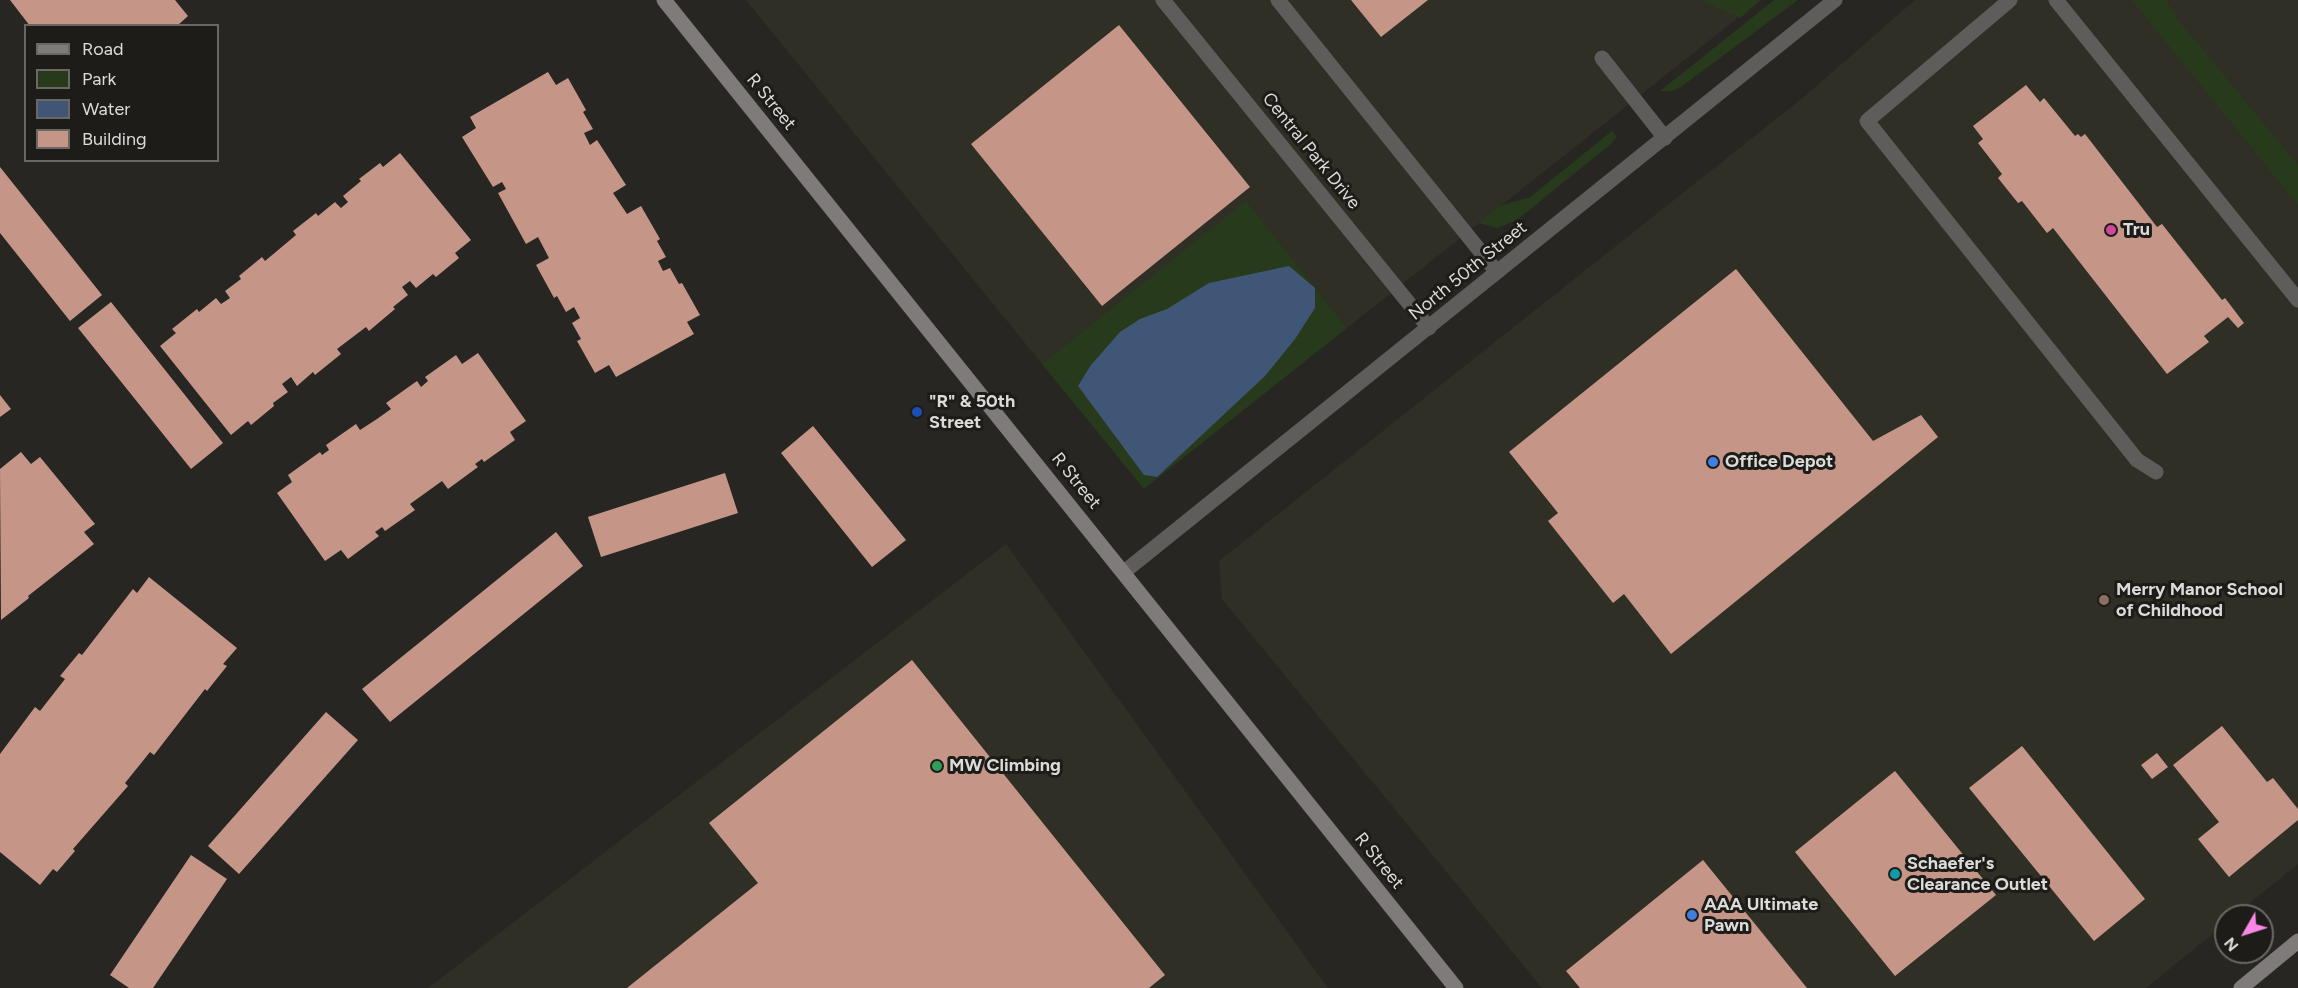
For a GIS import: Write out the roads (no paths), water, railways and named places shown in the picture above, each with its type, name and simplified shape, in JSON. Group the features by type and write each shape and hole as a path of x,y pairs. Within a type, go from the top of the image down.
{"main road":[{"name":"R Street","path":"664,0 1456,988"},
{"path":"2241,988 2298,941"}],"street":[{"name":"Central Park Drive","path":"1163,0 1429,328"},
{"path":"1278,0 1497,273"},
{"name":"North 50th Street","path":"1124,572 1835,0"},
{"path":"2010,0 1867,121 2137,460 2156,472"},
{"path":"2056,0 2298,300"},
{"path":"1602,58 1665,138"}],"water":[{"path":"1289,266 1315,288 1315,308 1295,339 1265,376 1157,477 1144,475 1078,386 1091,365 1120,332 1140,319 1167,309 1209,283"}],"place":[{"name":"Tru","path":"2111,230"},
{"name":"\"R\" & 50th Street","path":"917,412"},
{"name":"Office Depot","path":"1713,462"},
{"name":"Merry Manor School of Childhood","path":"2104,600"},
{"name":"MW Climbing","path":"937,766"},
{"name":"Schaefer's Clearance Outlet","path":"1895,874"},
{"name":"AAA Ultimate Pawn","path":"1692,915"}]}
